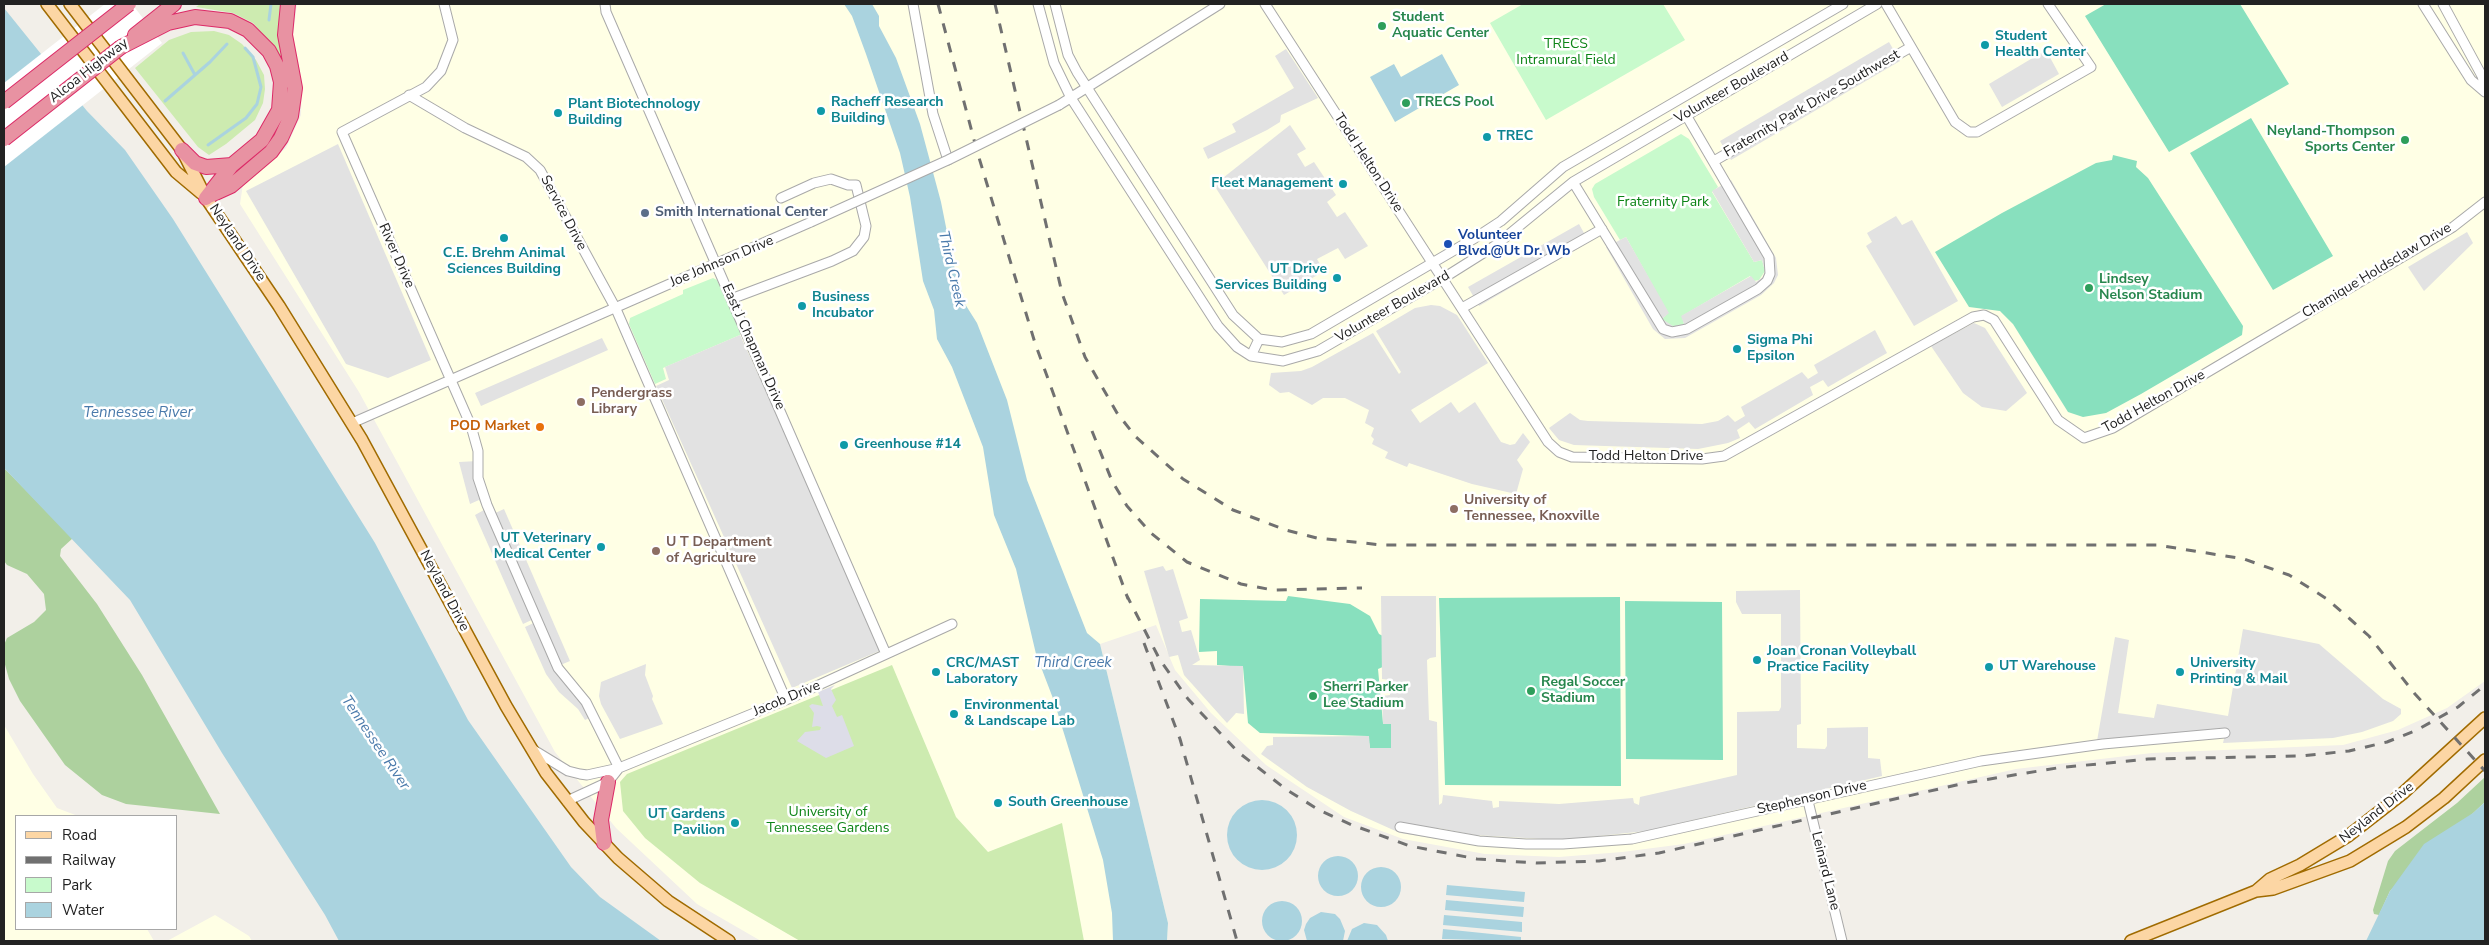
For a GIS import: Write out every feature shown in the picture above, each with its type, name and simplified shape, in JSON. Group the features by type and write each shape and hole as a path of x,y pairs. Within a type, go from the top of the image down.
{"highway":[{"name":"Alcoa Highway","path":"4,102 129,4"},
{"name":"Alcoa Highway","path":"4,139 121,47 151,28 174,4"},
{"path":"206,198 231,186 261,162 271,152 286,130 293,110 295,88 285,35 288,4"},
{"path":"151,28 195,17 230,21 248,30 268,51 277,66 281,82 279,110 262,140 232,165 206,198"},
{"path":"182,150 195,163 206,167 232,165"},
{"path":"604,843 602,820 608,782"}],"main road":[{"name":"Neyland Drive","path":"47,4 176,172 206,198"},
{"name":"Neyland Drive","path":"70,4 182,150 206,198 279,306 352,423 529,747 567,801 604,843 668,901 729,941"},
{"name":"Neyland Drive","path":"2256,891 2270,879 2300,865 2348,836 2402,794 2485,718"},
{"name":"Neyland Drive","path":"2131,941 2256,891 2274,889 2350,861 2431,808 2485,760"}],"street":[{"path":"409,95 426,88 441,71 448,58 453,40 444,4"},
{"path":"913,4 933,114 948,160"},
{"name":"Volunteer Boulevard","path":"1038,4 1054,63 1071,98 1218,326 1238,347 1251,356 1283,361 1318,351 1442,279 1496,245 1574,182 1876,4"},
{"path":"1055,4 1068,55 1086,88 1233,315 1259,339 1251,356"},
{"name":"Joe Johnson Drive","path":"352,423 616,309 948,160 1059,105 1220,4"},
{"name":"Todd Helton Drive","path":"1265,4 1548,442 1559,452 1572,457 1702,459 1724,456 1752,442 1973,316 1984,315 1994,320 2058,420 2084,438 2114,428 2266,337"},
{"name":"Volunteer Boulevard","path":"1259,339 1282,342 1310,334 1432,264 1501,220 1563,167 1843,4"},
{"name":"Fraternity Park Drive Southwest","path":"1886,4 1955,122 1969,132 1983,130 2091,67 2048,4"},
{"path":"2423,4 2471,80 2485,92"},
{"path":"2443,4 2482,76 2485,88"},
{"name":"East J Chapman Drive","path":"606,8 886,654"},
{"name":"Fraternity Park Drive Southwest","path":"1714,161 1910,47"},
{"name":"River Drive","path":"409,95 342,132 450,380 466,412 476,440 478,478 487,505 558,668 586,702 619,768"},
{"name":"Service Drive","path":"409,95 465,128 526,157 540,170 616,309 786,700"},
{"name":"Fraternity Park Drive Southwest","path":"1574,182 1663,329 1672,332 1687,329 1758,289 1767,281 1770,274 1769,257 1686,115"},
{"path":"732,299 832,261 852,251 864,237 866,226 856,185 848,185 831,179 814,183 781,198"},
{"name":"Chamique Holdsclaw Drive","path":"2266,337 2453,226 2485,202"},
{"path":"1462,308 1602,229"},
{"name":"Jacob Drive","path":"529,747 568,771 580,774 619,768 786,700 952,624"},
{"name":"Stephenson Drive","path":"1400,827 1479,841 1526,844 1598,843 1641,837 1808,801 1921,773 1981,762 2103,744 2225,733"},
{"name":"Jacob Drive","path":"567,801 608,782 619,768"},
{"name":"Leinard Lane","path":"1808,801 1842,941"}],"shaded area":[{"name":"University of Tennessee, Knoxville","path":"297,4 2485,4 2485,681 2447,708 2398,730 2343,745 2152,753 2016,769 1684,844 1622,852 1559,857 1485,854 1403,839 1344,817 1266,765 1211,713 1175,670 1156,625 1100,644 1168,923 1167,941 761,941 697,904 616,828 555,752 359,392 240,204 243,184 286,148 301,115 302,82 293,35"},
{"path":"1889,42 1900,61 1731,160 1720,141"},
{"path":"1286,49 1318,98 1281,115 1280,122 1267,130 1208,159 1203,148 1236,132 1232,124 1294,88 1275,56"},
{"path":"2046,50 2059,74 2002,107 1989,84"},
{"path":"1290,125 1306,149 1297,154 1305,167 1314,162 1336,195 1327,202 1337,217 1345,212 1368,246 1345,259 1338,248 1317,259 1324,271 1284,295 1214,185"},
{"path":"338,144 431,360 388,378 346,364 246,191"},
{"path":"1731,180 1776,258 1778,275 1774,283 1761,295 1685,338 1665,339 1653,329 1606,247 1626,237 1669,313 1662,319 1673,326 1684,324 1681,316 1751,276 1756,282 1763,277 1765,271 1762,260 1754,262 1712,191"},
{"path":"1896,216 1902,225 1912,220 1958,301 1914,326 1866,246 1872,242 1867,233"},
{"path":"1579,224 1589,242 1479,306 1468,287"},
{"path":"2467,232 2473,243 2424,291 2408,267"},
{"path":"1431,305 1440,306 1457,315 1488,363 1411,410 1420,423 1451,402 1459,413 1475,402 1501,442 1510,445 1515,444 1523,433 1530,442 1517,460 1523,469 1516,494 1472,484 1409,463 1407,467 1385,458 1388,452 1372,444 1374,439 1371,436 1374,428 1365,423 1369,410 1345,398 1323,398 1312,405 1289,392 1280,393 1269,385 1271,373 1301,371 1312,367 1373,333 1399,374 1401,372 1376,331 1415,308"},
{"path":"1974,323 1985,328 2027,393 2006,411 1982,407 1963,393 1931,346"},
{"path":"1875,330 1887,353 1828,387 1823,380 1810,387 1813,395 1755,429 1749,422 1737,430 1740,438 1728,443 1698,449 1574,445 1559,440 1549,428 1570,413 1580,420 1588,421 1702,424 1718,421 1728,415 1735,422 1745,416 1741,407 1802,372 1808,379 1818,373 1814,365"},
{"path":"740,335 884,649 792,688 656,386 669,380 665,367"},
{"path":"602,338 608,350 481,406 475,393"},
{"path":"478,461 478,473 491,515 504,509 570,661 558,666 593,716 585,720 578,709 559,692 546,674 525,627 538,621 536,618 523,624 475,515 484,510 479,500 470,504 459,462"},
{"path":"1163,566 1166,571 1173,569 1188,618 1179,621 1182,632 1191,630 1200,660 1192,665 1243,666 1244,714 1236,713 1227,723 1184,675 1178,655 1169,657 1144,571"},
{"path":"1800,590 1801,724 1797,725 1797,748 1825,749 1827,746 1827,728 1868,727 1868,758 1880,759 1882,776 1646,831 1560,840 1475,835 1438,828 1438,839 1400,833 1351,811 1307,787 1261,754 1267,746 1273,745 1273,737 1369,736 1370,748 1391,748 1391,724 1383,724 1382,696 1390,695 1391,680 1382,679 1381,596 1436,596 1436,657 1427,660 1429,720 1437,722 1439,805 1442,803 1443,795 1492,801 1493,808 1499,807 1499,801 1559,804 1633,798 1634,803 1639,805 1640,797 1737,775 1737,712 1779,711 1781,707 1781,614 1742,614 1736,602 1736,591"},
{"path":"2243,629 2319,644 2383,699 2401,709 2401,714 2393,721 2362,732 2333,738 2223,743 2226,730 2097,741 2115,637 2129,640 2118,713 2154,718 2157,704 2228,716"},
{"path":"646,664 645,675 653,696 652,699 663,724 620,739 601,704 599,696 601,682"},
{"path":"835,685 831,689 836,700 832,706 837,717 842,715 854,746 826,758 797,741 805,732 820,730 821,727 812,727 814,713 809,706 812,704 823,706 818,692"},
{"path":"4,725 33,774 57,808 75,815 15,815 15,930 148,930 154,941 4,941"},
{"path":"215,915 249,936 252,941 167,941"}],"green space":[{"path":"200,4 283,4 292,86 278,139 234,179 229,174 279,121 272,45 253,23 233,13 196,7"},
{"name":"TRECS Intramural Field","path":"1523,4 1663,4 1685,40 1546,120 1490,23"},
{"path":"2106,4 2240,4 2289,84 2169,152 2085,16"},
{"path":"214,31 229,35 242,44 256,60 264,75 265,89 263,103 255,120 226,144 209,155 198,147 135,68 169,40 191,32"},
{"path":"2251,118 2333,256 2273,290 2190,153"},
{"name":"Fraternity Park","path":"1681,134 1689,139 1718,187 1712,192 1754,262 1762,260 1765,271 1759,280 1754,281 1750,276 1682,316 1684,324 1673,327 1662,319 1668,313 1626,237 1620,240 1594,197 1592,189 1595,184"},
{"name":"Lindsey Nelson Stadium","path":"2113,155 2137,161 2136,167 2148,178 2243,326 2242,335 2106,413 2083,417 2068,412 2013,324 2000,311 1969,307 1935,252 2002,213 2096,163 2112,160"},
{"path":"713,278 717,280 741,330 740,335 663,368 666,379 655,384 629,324 630,318 683,294 683,290"},
{"path":"4,468 73,538 61,549 60,556 97,604 142,675 220,814 126,804 102,795 65,765 20,701 9,679 4,661 4,645 7,638 34,622 46,610 44,594 27,574 7,565 4,561"},
{"name":"Sherri Parker Lee Stadium","path":"1288,596 1350,604 1370,616 1379,634 1385,637 1392,663 1378,669 1383,723 1392,724 1391,748 1370,748 1368,736 1260,733 1248,723 1243,667 1217,665 1217,651 1199,652 1200,599 1286,601"},
{"name":"Regal Soccer Stadium","path":"1620,597 1621,786 1445,785 1439,598"},
{"path":"1625,601 1722,602 1723,760 1626,759"},
{"name":"University of Tennessee Gardens","path":"892,665 956,817 988,852 1062,823 1084,941 800,941 700,883 645,838 623,811 620,782 627,774"},
{"path":"2485,777 2485,802 2390,891 2379,915 2374,914 2373,910 2388,861 2395,851 2457,803"}],"water":[{"name":"Third Creek","path":"844,4 872,4 879,16 879,26 896,58 920,124 965,304 977,323 1007,400 1027,480 1087,633 1100,644 1168,923 1167,941 1113,941 1112,913 1103,860 1054,701 1036,654 1016,569 994,515 983,447 952,367 937,339 934,310 923,281 910,197 900,153 852,16"},
{"name":"Tennessee River","path":"4,8 87,111 125,150 173,219 375,543 468,720 571,867 600,897 661,941 339,941 325,915 222,753 130,600 4,468"},
{"name":"TRECS Pool","path":"1442,54 1459,85 1395,122 1370,77 1394,64 1401,77"},
{"path":"1269,800 1282,806 1291,815 1295,821 1297,835 1295,849 1287,860 1276,868 1255,870 1248,868 1237,860 1229,849 1227,828 1229,821 1237,810 1248,802"},
{"path":"2485,802 2485,941 2366,941 2390,891 2424,844 2473,813"},
{"path":"1342,856 1349,859 1355,865 1358,876 1357,884 1349,893 1342,896 1334,896 1327,893 1319,884 1318,872 1321,865 1330,857"},
{"path":"1385,867 1392,870 1398,876 1401,887 1400,895 1392,904 1385,907 1377,907 1370,904 1362,895 1361,883 1364,876 1373,868"},
{"path":"1447,885 1525,892 1524,902 1446,895"},
{"path":"1446,900 1524,907 1523,917 1445,910"},
{"path":"1286,901 1293,904 1299,910 1302,921 1301,929 1293,938 1286,941 1278,941 1271,938 1263,929 1262,917 1265,910 1274,902"},
{"path":"1321,912 1335,914 1340,919 1345,931 1343,941 1307,941 1304,930 1306,924 1310,918"},
{"path":"1444,915 1522,922 1522,932 1443,925"},
{"path":"1364,923 1377,925 1386,935 1388,941 1347,941 1352,929"},
{"path":"1443,929 1521,937 1521,941 1442,939"}],"pier":[{"path":"105,4 132,4 162,43 4,167 4,83"}],"waterway":[{"path":"269,20 271,4"},
{"path":"165,101 210,62 227,44"},
{"path":"208,145 246,118 257,104 261,87 253,57 245,48"},
{"path":"183,53 195,75"}],"railway":[{"path":"938,4 977,151 1035,343 1128,599"},
{"path":"995,4 1062,293 1085,357 1117,413 1136,437 1183,479 1233,510 1286,530 1317,538 1382,545 2157,545 2244,559 2289,575 2327,599 2350,619 2369,636 2415,694 2485,771"},
{"path":"1092,431 1112,481 1127,506 1151,533 1187,562 1241,584 1273,590 1362,588"},
{"path":"1126,594 1160,660 1188,699 1238,752 1287,790 1319,810 1352,825 1410,846 1477,859 1536,863 1599,861 1659,853 1965,783 2057,768 2148,759 2300,756 2349,751 2387,742 2417,730 2458,707 2485,685"},
{"path":"1144,643 1180,739 1237,941"}],"place":[{"name":"Student Aquatic Center","path":"1382,26"},
{"name":"Student Health Center","path":"1985,45"},
{"name":"TRECS Pool","path":"1406,103"},
{"name":"Racheff Research Building","path":"821,111"},
{"name":"Plant Biotechnology Building","path":"558,113"},
{"name":"TREC","path":"1487,137"},
{"name":"Neyland-Thompson Sports Center","path":"2405,140"},
{"name":"Fleet Management","path":"1343,184"},
{"name":"Smith International Center","path":"645,213"},
{"name":"C.E. Brehm Animal Sciences Building","path":"504,238"},
{"name":"Volunteer Blvd.@Ut Dr. Wb","path":"1448,244"},
{"name":"UT Drive Services Building","path":"1337,278"},
{"name":"Lindsey Nelson Stadium","path":"2089,288"},
{"name":"Business Incubator","path":"802,306"},
{"name":"Sigma Phi Epsilon","path":"1737,349"},
{"name":"Pendergrass Library","path":"581,402"},
{"name":"POD Market","path":"540,427"},
{"name":"Greenhouse #14","path":"844,445"},
{"name":"University of Tennessee, Knoxville","path":"1454,509"},
{"name":"UT Veterinary Medical Center","path":"601,547"},
{"name":"U T Department of Agriculture","path":"656,551"},
{"name":"Joan Cronan Volleyball Practice Facility","path":"1757,660"},
{"name":"UT Warehouse","path":"1989,667"},
{"name":"CRC/MAST Laboratory","path":"936,672"},
{"name":"University Printing & Mail","path":"2180,672"},
{"name":"Regal Soccer Stadium","path":"1531,691"},
{"name":"Sherri Parker Lee Stadium","path":"1313,696"},
{"name":"Environmental & Landscape Lab","path":"954,714"},
{"name":"South Greenhouse","path":"998,803"},
{"name":"UT Gardens Pavilion","path":"735,823"}]}
